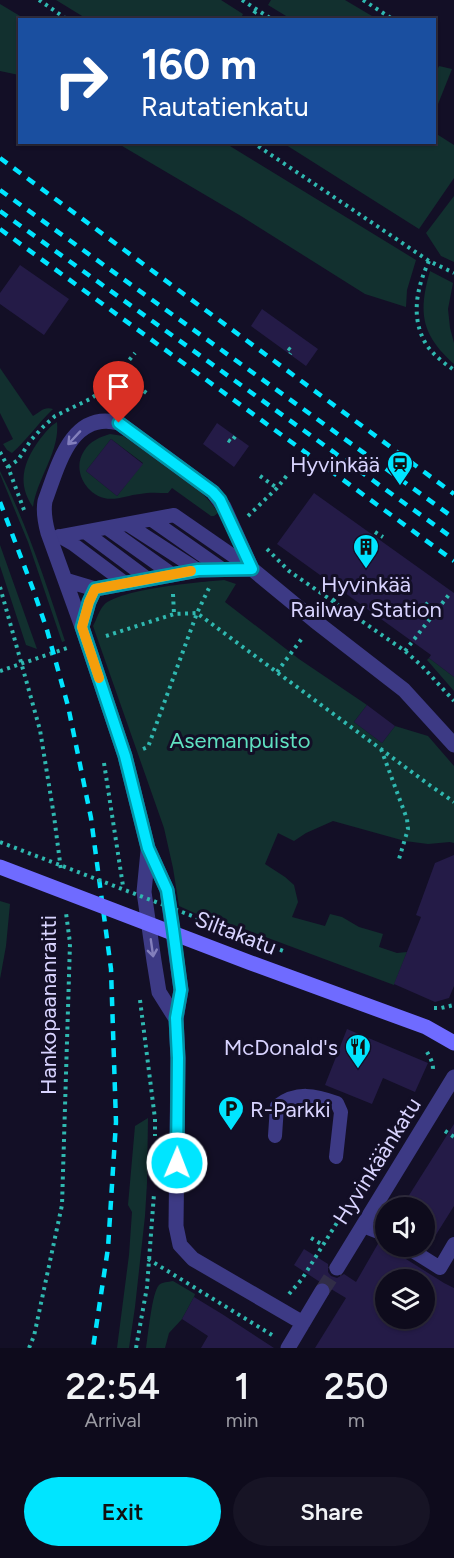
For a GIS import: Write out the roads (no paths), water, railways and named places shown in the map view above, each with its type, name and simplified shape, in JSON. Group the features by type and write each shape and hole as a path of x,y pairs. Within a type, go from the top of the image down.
{"street":[{"path":"303,1323 193,1259 180,1245 176,1226 178,1058 176,1018 181,990 167,890 148,848 125,756 65,580 55,535 45,519 45,501 67,444 75,434 96,421 109,420 119,423 213,492 224,507 252,569 404,690 454,745"},
{"path":"65,580 95,589 148,579 172,580 198,570 252,569"},
{"path":"82,627 95,589"},
{"path":"148,848 144,892 154,962 159,992 176,1018"},
{"name":"Siltakatu","path":"0,867 426,1027 454,1043"},
{"name":"Hyvinkäänkatu","path":"337,1268 454,1077"},
{"path":"288,1348 322,1291"}],"lane":[{"path":"55,535 85,532 174,515 252,569"},
{"path":"152,520 222,569"},
{"path":"127,524 198,570"},
{"path":"107,528 172,580"},
{"path":"85,532 148,579"},
{"path":"55,535 73,544 125,583"},
{"path":"275,1136 277,1106 287,1098 296,1096 326,1098 337,1103 341,1112 336,1158"},
{"path":"363,1226 375,1231"},
{"path":"423,1257 441,1268 454,1244"}],"tunnel":[{"path":"322,1291 337,1268"}],"railway":[{"path":"0,158 454,494"},
{"path":"0,190 454,518"},
{"path":"0,211 454,539"},
{"path":"0,229 454,561"},
{"path":"0,502 47,630 68,706 91,818 111,969 116,1122 108,1248 93,1348"}],"place":[{"name":"Hyvinkää","path":"400,487"},
{"name":"Hyvinkää Railway Station","path":"366,570"},
{"name":"McDonald's","path":"358,1070"},
{"name":"R-Parkki","path":"231,1132"}],"park label":[{"name":"Asemanpuisto","path":"240,740"}]}
